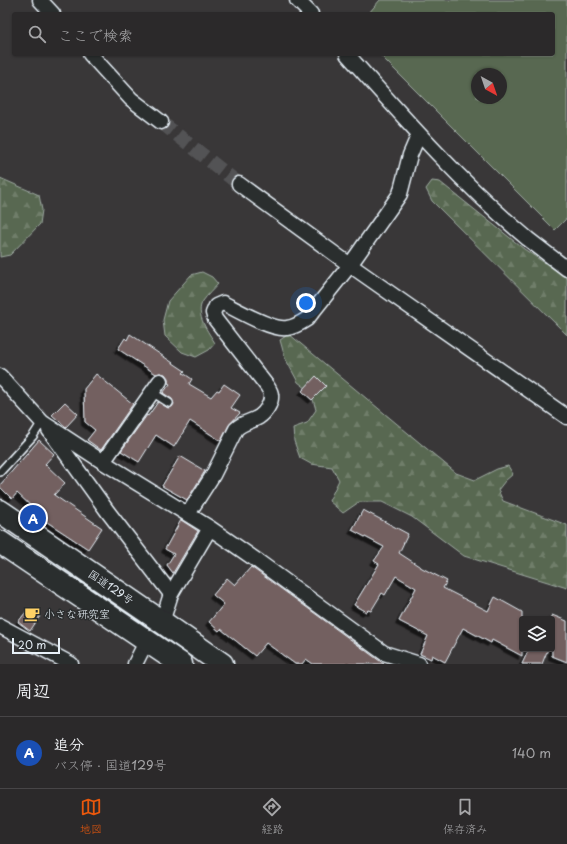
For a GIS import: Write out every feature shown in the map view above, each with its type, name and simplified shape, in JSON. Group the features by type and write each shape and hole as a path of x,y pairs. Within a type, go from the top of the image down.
{"highway":[{"name":"国道129号","path":"0,511 222,664"},
{"path":"0,542 181,664"}],"street":[{"path":"40,0 51,12"},
{"path":"297,0 309,12"},
{"path":"92,56 131,99 161,122"},
{"path":"349,56 419,134 484,199 528,239 567,268"},
{"path":"188,514 213,476 236,429 241,424 259,417 271,402 271,395 267,386 215,319 213,313 216,306 223,303 272,327 286,329 307,319 350,265 400,194 410,155 419,134"},
{"path":"239,184 350,265 567,417"},
{"path":"0,376 42,422 171,594"},
{"path":"102,462 156,386"},
{"path":"42,422 102,462 210,528 384,653 419,664"},
{"path":"162,622 171,594 210,528"},
{"path":"0,626 71,664"},
{"path":"135,664 147,640"}],"lane":[{"path":"156,386 168,403"},
{"path":"0,472 33,436 42,422"}],"green space":[{"path":"380,0 567,0 567,218 555,230 381,56 555,56 555,12 370,12"},
{"path":"0,178 39,195 42,210 40,224 10,255 0,257"},
{"path":"432,181 440,182 524,249 567,278 567,335 432,201 426,189"},
{"path":"202,272 212,277 218,284 203,301 200,312 203,323 215,343 209,350 196,357 182,352 165,336 163,320 168,301 191,275"},
{"path":"289,334 456,473 475,480 497,469 508,466 513,474 498,490 503,501 567,525 567,588 464,556 412,517 382,502 359,502 343,513 329,501 339,480 332,467 311,464 300,458 294,441 293,428 307,423 316,410 311,392 298,382 285,358 280,340"}],"building":[{"path":"130,334 185,371 183,373 192,379 189,384 211,397 217,390 219,391 224,384 240,395 231,408 240,413 229,425 221,441 190,421 174,447 156,435 139,462 121,451 158,402 168,408 172,407 174,404 172,399 163,393 170,384 168,383 168,378 165,374 156,374 118,349 125,338 127,340"},
{"path":"96,374 133,404 101,450 87,440 95,430 85,422 84,389"},
{"path":"316,376 326,386 312,400 302,391"},
{"path":"65,402 78,414 66,427 52,415"},
{"path":"39,440 54,454 45,464 65,483 54,495 102,528 88,549 44,520 45,519 17,493 12,499 0,487 0,485"},
{"path":"180,456 205,471 187,500 162,486"},
{"path":"363,510 408,534 399,553 422,568 447,581 443,588 488,611 495,597 522,612 522,616 519,616 519,652 522,652 522,656 492,640 491,643 463,628 445,662 432,655 431,659 420,654 428,636 399,621 416,588 396,576 385,595 382,593 371,611 368,610 366,612 354,605 379,564 374,561 384,547 352,530"},
{"path":"181,520 198,531 173,573 167,565 174,554 165,549"},
{"path":"251,567 384,664 313,664 306,659 302,664 295,664 266,643 255,656 221,629 219,631 209,622 224,604 213,595 227,578 235,585"},
{"path":"29,608 40,616 30,631 18,622"},
{"path":"555,616 567,621 567,662 552,656 552,652 555,652"},
{"path":"528,652 547,652 542,664 522,664"}],"tunnel":[{"path":"161,122 239,184"}],"place":[{"name":"追分","path":"33,518"},
{"name":"小さな研究室","path":"32,614"}]}
